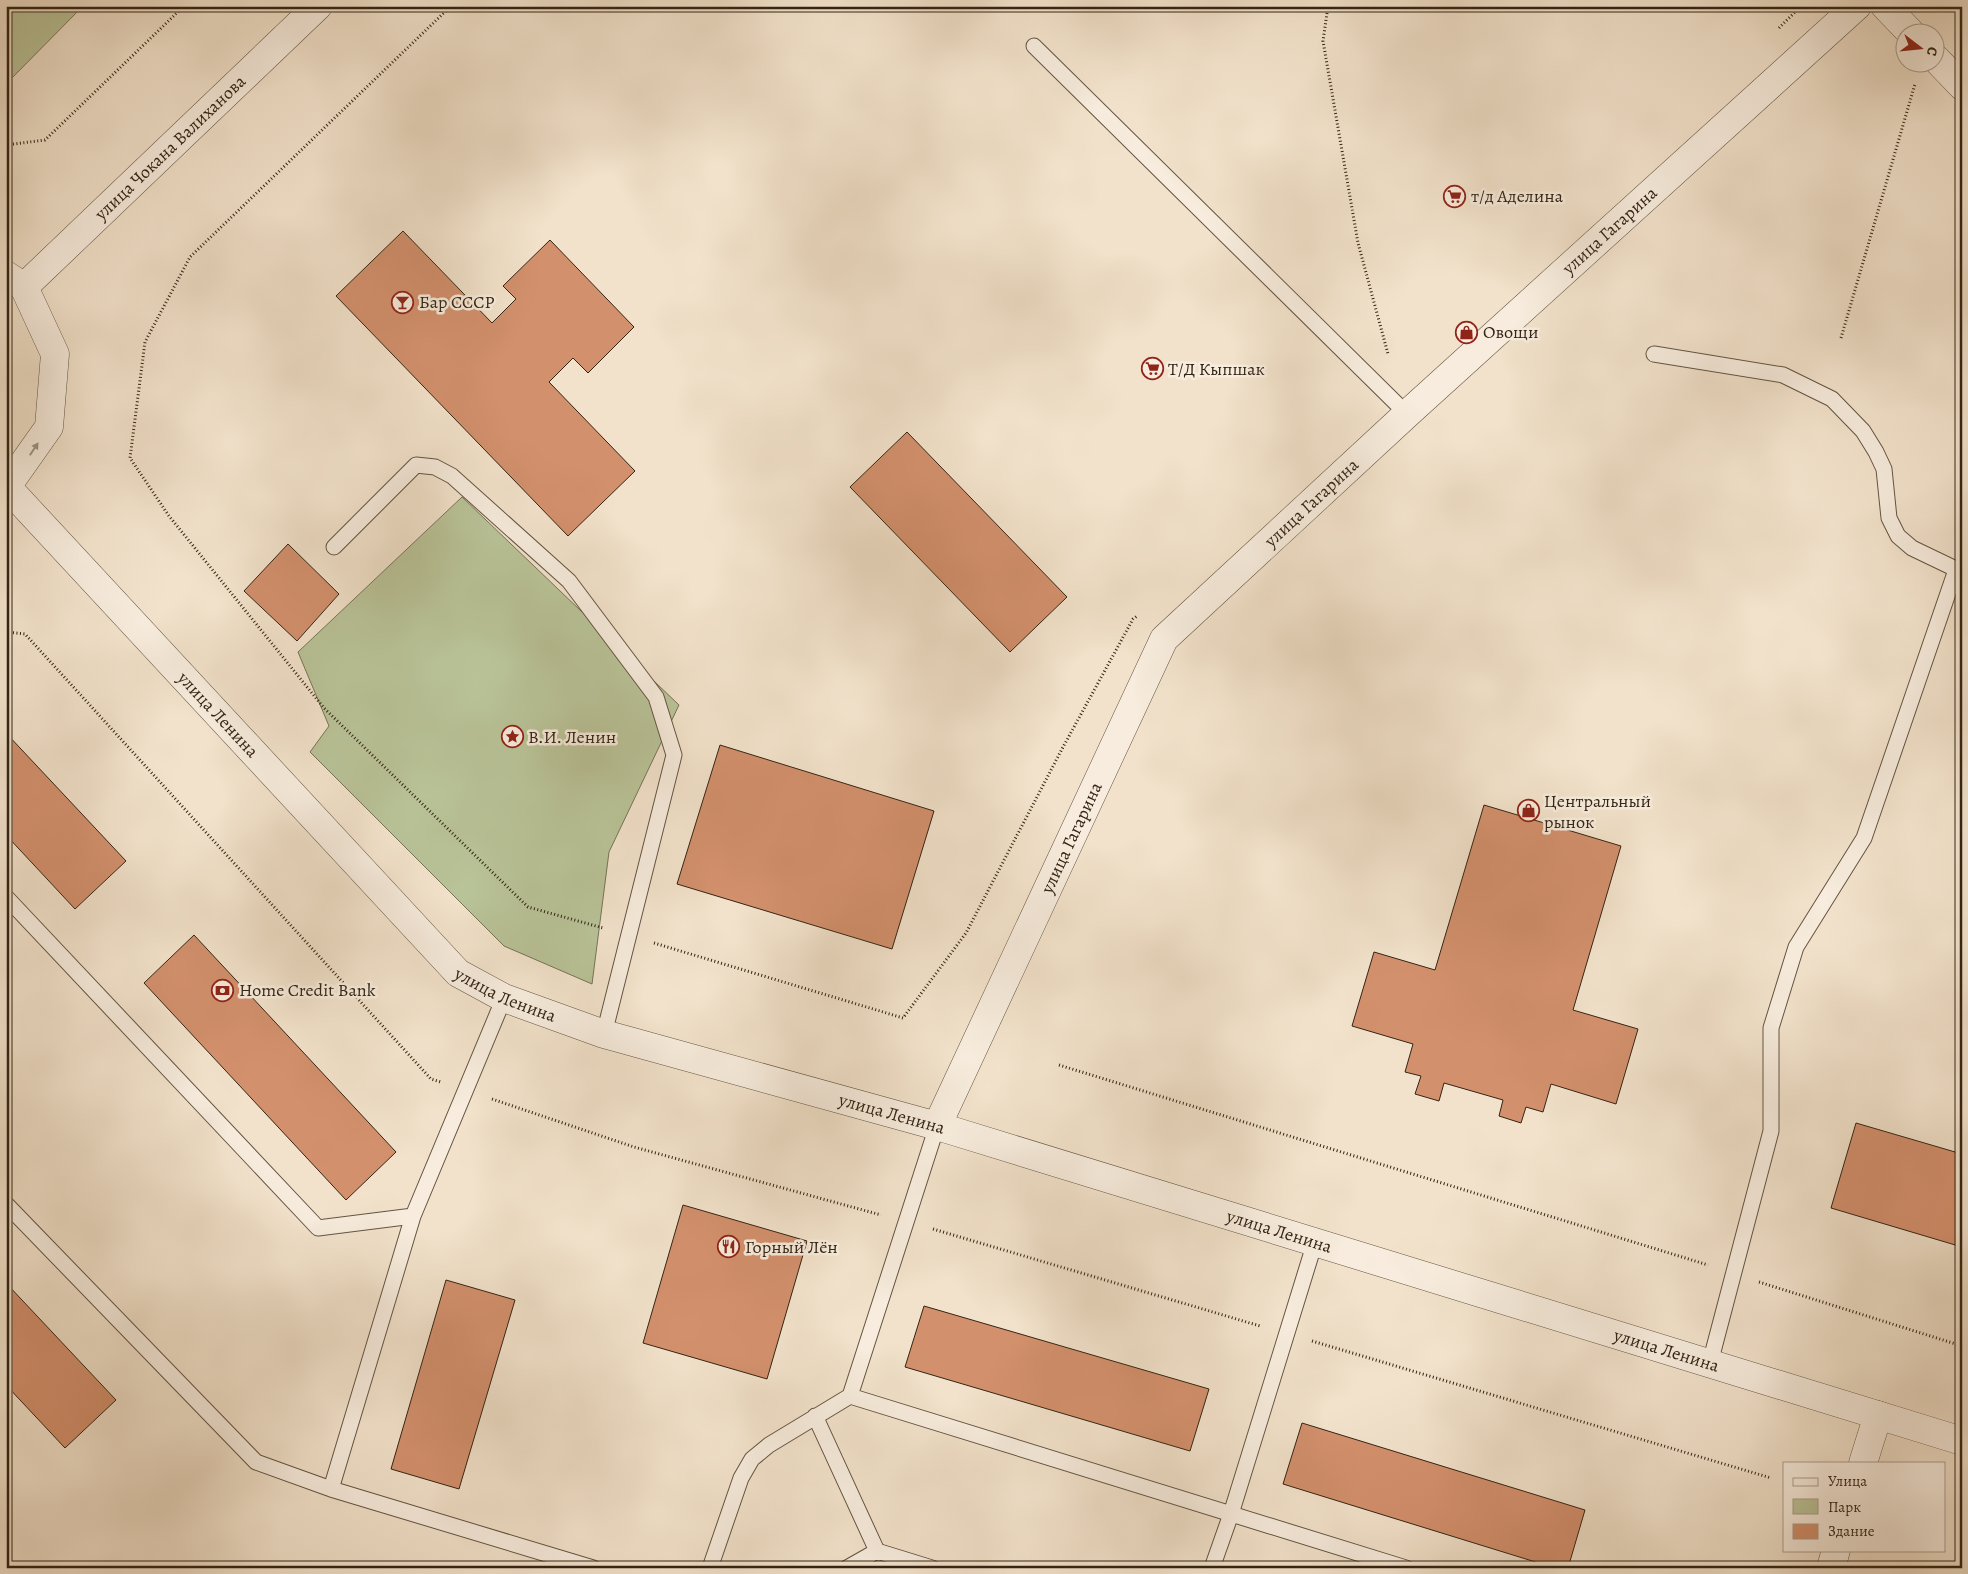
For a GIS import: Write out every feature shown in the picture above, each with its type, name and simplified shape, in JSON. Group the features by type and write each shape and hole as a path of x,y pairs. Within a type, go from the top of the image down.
{"street":[{"name":"улица Чокана Валиханова","path":"15,281 318,6"},
{"name":"улица Гагарина","path":"937,1126 1164,639 1407,414 1856,6"},
{"path":"1885,6 1900,22"},
{"path":"1946,69 1962,86"},
{"path":"7,488 49,427 55,354 15,281"},
{"name":"улица Ленина","path":"7,488 458,973 504,998 604,1034 937,1126 1962,1441"},
{"path":"1863,1462 1878,1415"},
{"path":"1831,1568 1835,1552"}],"lane":[{"path":"1034,46 1407,414"},
{"path":"1654,354 1783,375 1832,399 1863,431 1876,452 1884,469 1890,518 1898,536 1912,548 1959,571 1864,838 1796,947 1771,1028 1771,1131 1710,1363"},
{"path":"334,547 416,465 435,467 452,476 569,580 656,697 674,755 604,1034"},
{"path":"6,898 318,1228 413,1216"},
{"path":"331,1489 413,1216 504,998"},
{"path":"710,1568 742,1478 752,1459 769,1444 850,1396 937,1126"},
{"path":"6,1204 256,1462 331,1489 593,1568"},
{"path":"1212,1568 1231,1514 1315,1242"},
{"path":"850,1396 1406,1568"},
{"path":"815,1416 877,1551"},
{"path":"847,1568 877,1551 932,1568"}],"path":[{"path":"6,144 45,140 184,6"},
{"path":"451,6 190,258 145,342 130,458 169,516 324,708 528,907 904,1018"},
{"path":"1328,6 1323,41 1324,51 1358,244 1389,358"},
{"path":"1841,338 1915,83 1910,77"},
{"path":"6,632 25,634 431,1079 634,1147 1010,1251 1772,1478"},
{"path":"1059,1065 1734,1273 1962,1346"}],"green space":[{"path":"6,6 83,6 6,84"},
{"path":"462,497 679,705 609,852 592,984 504,946 310,752 329,726 298,652"}],"building":[{"path":"403,231 492,323 516,299 503,286 550,240 634,327 588,373 573,358 549,382 635,471 568,536 336,296"},
{"path":"907,432 1067,597 1010,652 850,487"},
{"path":"288,544 339,594 297,641 244,591"},
{"path":"6,733 126,861 75,909 6,835"},
{"path":"720,745 934,811 892,949 677,884"},
{"path":"1484,805 1621,846 1573,1010 1638,1029 1616,1104 1551,1084 1543,1112 1526,1107 1521,1123 1499,1116 1503,1100 1444,1083 1439,1101 1415,1094 1421,1076 1405,1072 1413,1044 1352,1026 1374,952 1435,970"},
{"path":"194,935 396,1152 346,1200 144,983"},
{"path":"1856,1123 1962,1154 1962,1247 1831,1208"},
{"path":"683,1205 807,1241 767,1379 643,1343"},
{"path":"446,1280 515,1300 459,1489 391,1469"},
{"path":"6,1283 116,1400 65,1448 6,1385"},
{"path":"924,1306 1209,1389 1190,1451 905,1367"},
{"path":"1302,1423 1585,1510 1568,1568 1555,1568 1283,1484"}],"place":[{"name":"т/д Аделина","path":"1455,196"},
{"name":"Бар СССР","path":"403,302"},
{"name":"Овощи","path":"1467,332"},
{"name":"Т/Д Кыпшак","path":"1152,369"},
{"name":"В.И. Ленин","path":"512,737"},
{"name":"Центральный рынок","path":"1528,811"},
{"name":"Home Credit Bank","path":"223,990"},
{"name":"Горный Лён","path":"729,1247"}]}
